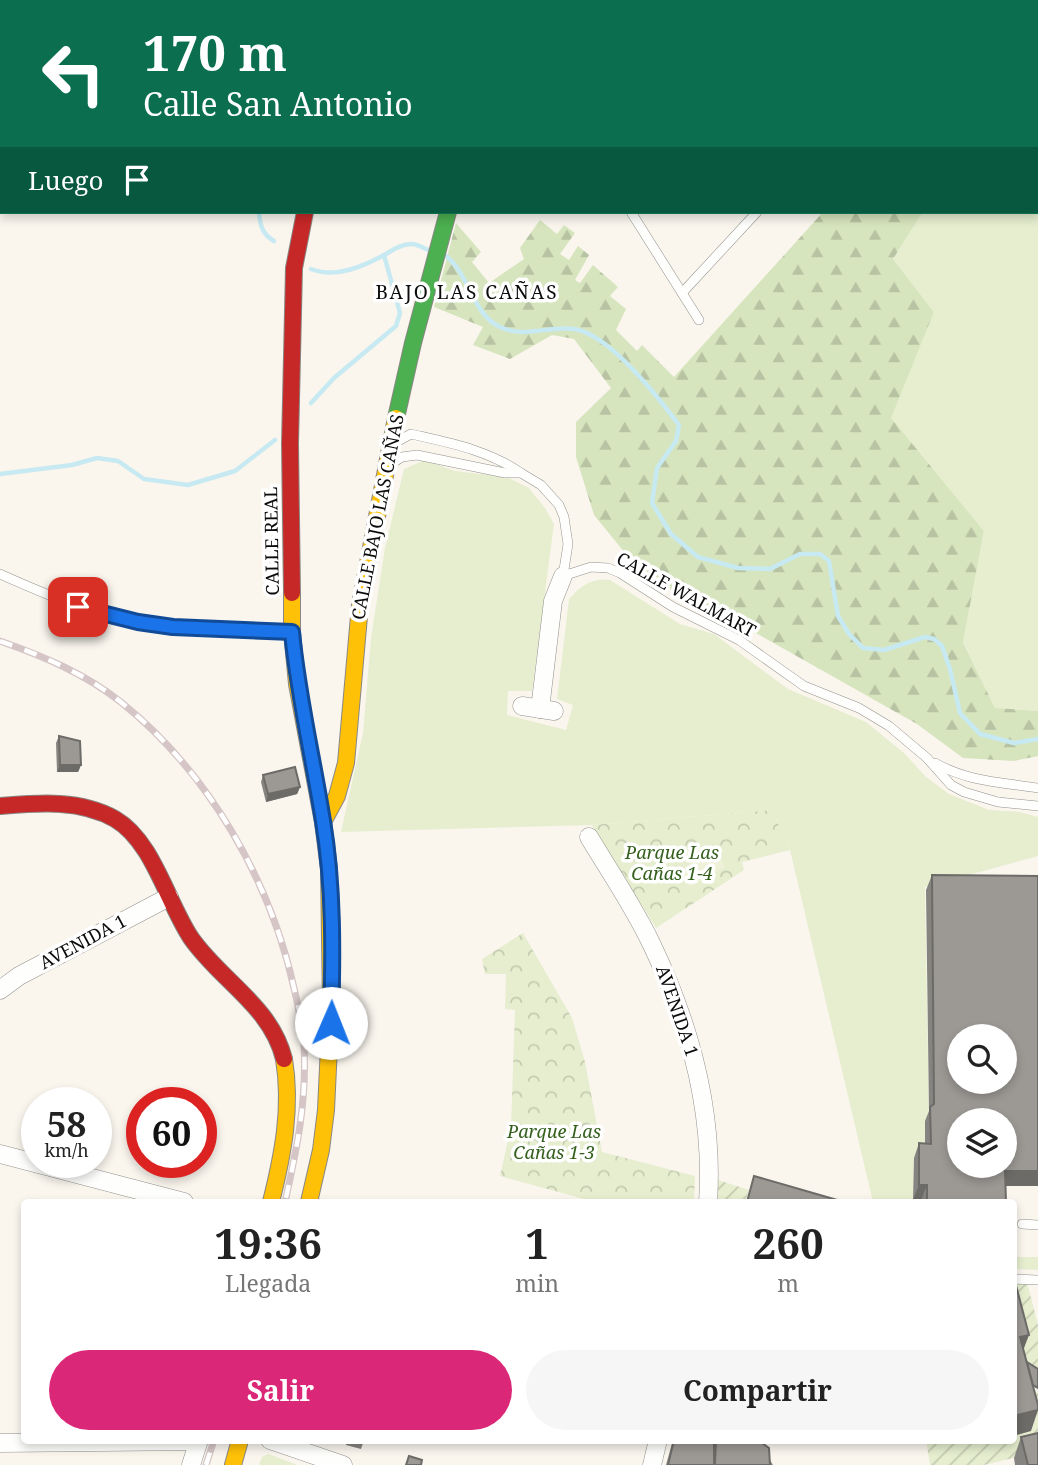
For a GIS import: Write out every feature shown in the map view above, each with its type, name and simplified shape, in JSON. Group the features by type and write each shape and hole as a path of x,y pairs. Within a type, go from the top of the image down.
{"street":[{"name":"CALLE REAL","path":"305,214 294,268 290,444 292,632 297,684 329,869 331,1003 330,1063 321,1150 310,1199"},
{"name":"CALLE BAJO LAS CAÑAS","path":"323,822 337,796 346,763 360,606 387,462 447,214"},
{"path":"538,709 553,601 564,576"},
{"path":"0,806 51,803 82,806 107,814 128,829 143,846 190,936 205,957 263,1013 282,1050 287,1077 288,1109 284,1146 272,1199"},
{"name":"AVENIDA 1","path":"589,837 650,940 685,1027 706,1118 710,1174 708,1199"},
{"name":"AVENIDA 1","path":"0,990 19,976 169,897"},
{"path":"0,1154 172,1199"},
{"path":"0,1443 21,1443"},
{"path":"191,1465 198,1444"},
{"path":"233,1465 239,1444"},
{"path":"282,1444 343,1465"},
{"path":"652,1465 657,1444"}],"lane":[{"path":"632,214 699,320"},
{"path":"682,293 755,214"},
{"path":"387,462 399,440 411,434 488,453 541,485 551,495 564,517 568,544 564,576"},
{"path":"387,462 412,455 505,473 520,473"},
{"name":"CALLE WALMART","path":"564,576 591,567 608,568 620,573 673,607 739,639 804,685 876,717 927,758 951,785 964,792 998,802 1038,806"},
{"path":"0,574 65,602 138,622 173,627 292,632"},
{"name":"CALLE WALMART","path":"927,758 954,774 1002,785 1038,788"},
{"path":"1022,1224 1038,1225"},
{"path":"1017,1280 1037,1282"}],"green space":[{"path":"821,214 922,214 893,259 934,312 891,418 984,531 963,642 995,708 1038,711 1038,756 1014,761 963,758 917,724 733,620 675,593 630,559 594,515 576,457 576,422 611,388 574,339 552,335 510,359 473,345 483,327 434,307 456,223 481,252 472,262 489,283 524,259 520,248 540,220 557,234 564,225 575,233 560,254 569,260 578,246 589,255 575,280 580,283 593,265 618,287 610,296 626,309 616,330 637,351 642,345 674,377"},
{"path":"922,214 1038,214 1038,711 995,708 963,641 984,531 890,418 934,312 893,259"},
{"path":"425,460 455,471 507,477 529,488 554,524 532,691 508,691 507,715 566,730 573,705 557,699 569,599 587,584 610,580 680,624 714,634 788,689 866,722 904,753 926,777 949,794 989,810 1020,812 1038,817 1038,856 925,887 929,1118 925,1158 914,1158 913,1199 872,1199 790,850 772,810 592,825 341,832 363,733 371,638 385,548 404,469"},
{"name":"Parque Las Cañas 1-4","path":"772,810 790,850 742,862 744,870 656,928 592,825"},
{"path":"716,850 725,867 690,887 680,870"},
{"name":"Parque Las Cañas 1-3","path":"523,933 572,1018 585,1062 602,1152 695,1176 694,1199 584,1199 500,1176 511,1127 515,1010 505,1009 506,974 485,974 482,959"},
{"path":"718,1180 749,1190 746,1199 718,1199"},
{"path":"1017,1257 1038,1257 1038,1270 1017,1269"},
{"path":"1017,1282 1027,1282 1038,1325 1038,1373 1017,1360"},
{"path":"1019,1381 1038,1393 1038,1452 984,1465 930,1465 927,1444 1017,1444"},
{"path":"268,1454 298,1465 259,1465 262,1457"}],"building":[{"path":"59,736 80,741 81,765 60,765"},
{"path":"295,767 300,787 268,794 263,775"},
{"path":"932,875 1038,876 1038,1171 1017,1171 1017,1108 947,1108 947,1178 1005,1178 1006,1199 927,1199 927,1185 919,1185 919,1143 931,1144 930,1107 934,1104"},
{"path":"754,1176 834,1199 748,1199"},
{"path":"1017,1289 1029,1335 1020,1337 1038,1410 1017,1415"},
{"path":"1027,1362 1038,1369 1038,1388 1033,1385"},
{"path":"1038,1433 1038,1465 1028,1465 1021,1437"},
{"path":"673,1444 714,1444 714,1465 668,1465"},
{"path":"716,1444 764,1444 769,1448 770,1465 715,1465"},
{"path":"409,1456 422,1460 421,1465 406,1465"}],"waterway":[{"path":"259,214 262,229 274,241"},
{"path":"311,269 330,273 350,270 408,244 428,250"},
{"path":"311,403 334,378 396,326 400,313 384,255"},
{"path":"446,256 461,273 477,304 491,321 500,327 519,332 565,328 588,333 617,354 659,399 679,425 676,441 657,468 652,503 671,534 698,557 738,568 770,569 800,554 820,554 829,561 838,616 849,634 863,648 884,650 925,637 934,639 942,646 960,713 980,734 1014,743 1038,739"},
{"path":"0,474 72,465 97,458 118,461 144,479 188,485 235,471 275,440"}],"railway":[{"path":"0,641 48,660 94,683 122,703 153,731 208,795 232,831 252,869 283,948 303,1038 305,1066 302,1105 286,1199"},
{"path":"206,1465 213,1444"}],"traffic: fast":[{"path":"396,418 447,214"}],"traffic: slow":[{"path":"323,822 337,796 346,763 360,605 396,418"},
{"path":"292,593 292,632 297,684 329,869 331,1004 326,1110 321,1150 310,1199"},
{"path":"272,1199 287,1113 284,1059"},
{"path":"233,1465 239,1444"}],"traffic: jam":[{"path":"292,593 290,444 294,268 305,214"},
{"path":"0,806 73,805 102,813 128,829 149,857 191,938 257,1009 278,1040 284,1059"}],"district":[{"name":"BAJO LAS CAÑAS","path":"467,292"}],"route":[{"path":"78,607 138,622 173,627 292,632 297,684 329,869 331,1023"}]}
